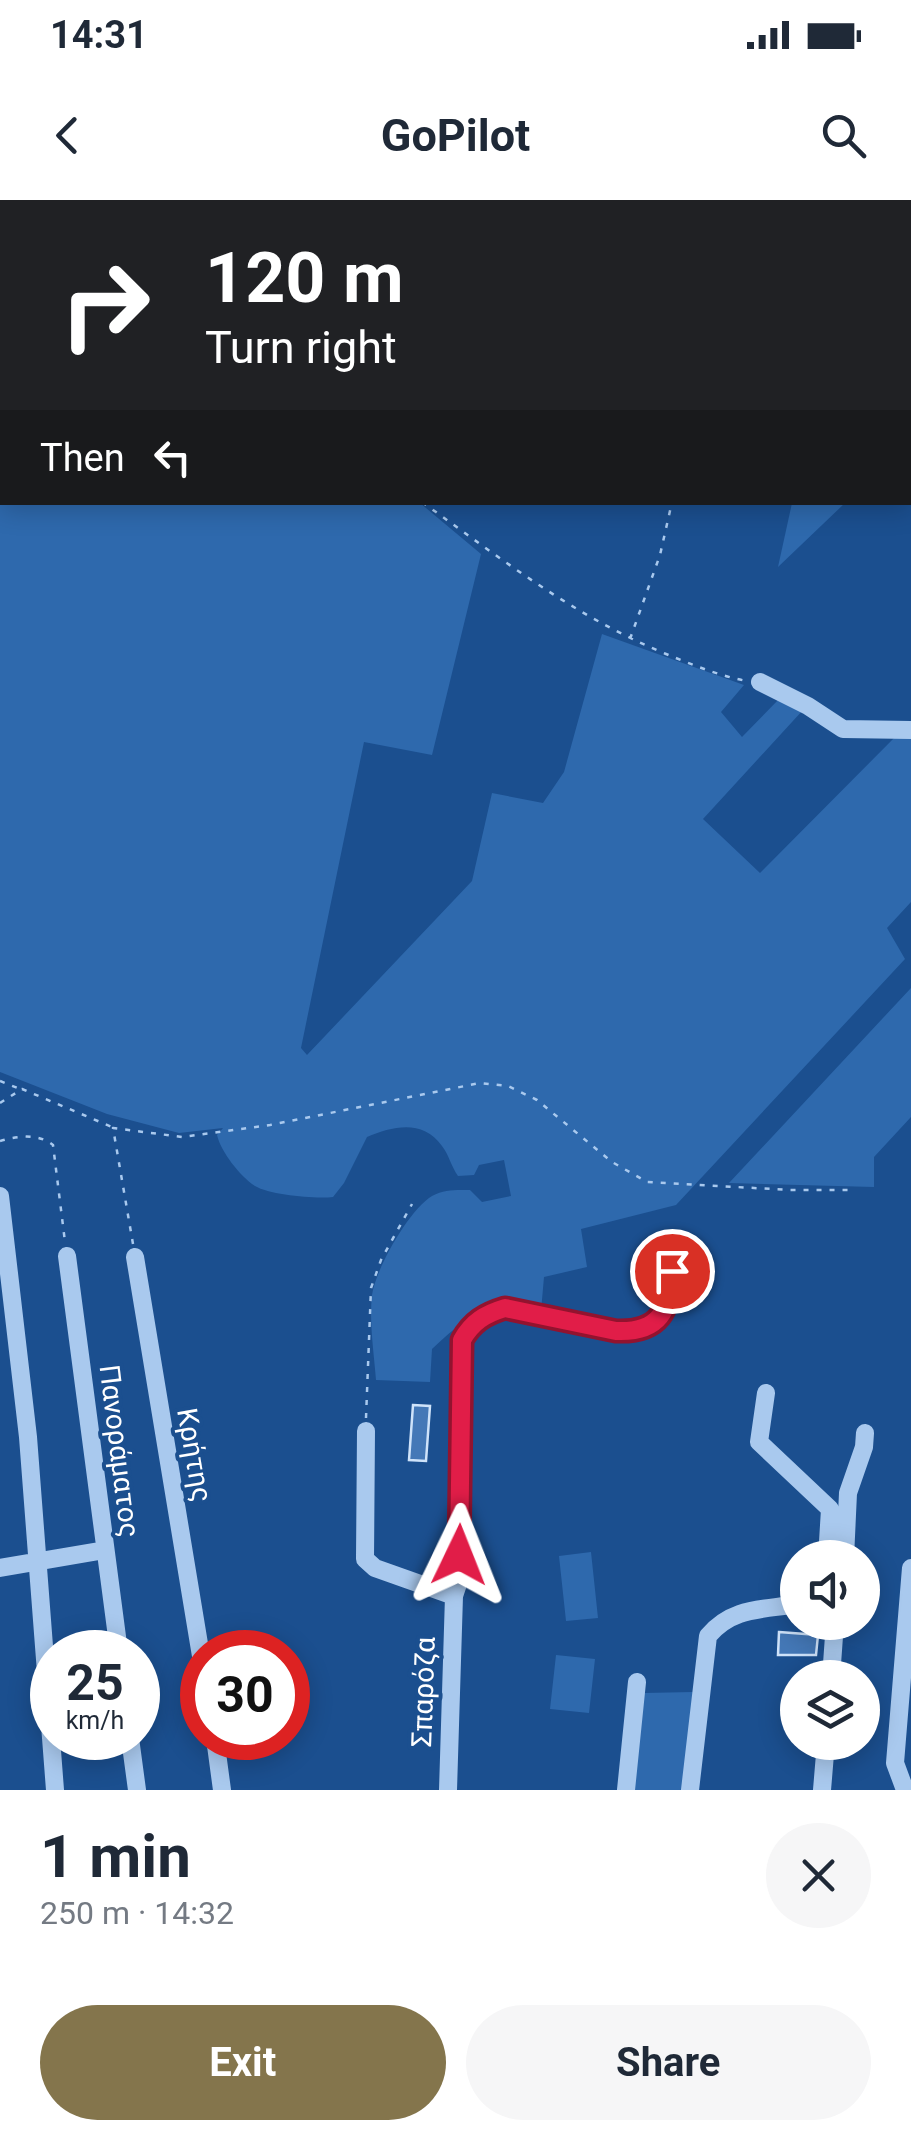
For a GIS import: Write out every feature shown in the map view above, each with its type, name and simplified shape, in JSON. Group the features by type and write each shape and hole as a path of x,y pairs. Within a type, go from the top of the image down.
{"street":[{"path":"760,682 843,729 911,730"},
{"path":"0,1196 39,1561 55,1790"},
{"name":"Πανοράματος","path":"66,1256 116,1630"},
{"name":"Κρήτης","path":"135,1257 197,1630"},
{"name":"Σπαρόζα","path":"448,1790 454,1596 458,1584 462,1340 469,1327 487,1313 505,1308 635,1332 665,1312 672,1271"},
{"path":"766,1393 759,1442 830,1509 828,1540"},
{"path":"366,1431 365,1559 374,1568 454,1596"},
{"path":"846,1540 848,1493 865,1433"},
{"path":"0,1568 105,1550"},
{"path":"905,1790 894,1762 911,1568"},
{"path":"690,1790 708,1636 722,1620 780,1607"},
{"path":"626,1790 637,1682"},
{"path":"133,1760 137,1790"},
{"path":"218,1760 222,1790"},
{"path":"822,1790 824,1760"}],"path":[{"path":"426,505 483,550 578,613 684,662 740,680 760,682"},
{"path":"630,639 660,555 671,505"},
{"path":"0,1081 114,1128 182,1137 480,1083 508,1086 538,1100 612,1162 647,1182 852,1190"},
{"path":"0,1103 22,1089"},
{"path":"114,1128 135,1257"},
{"path":"0,1141 38,1137 53,1145 66,1256"},
{"path":"366,1431 371,1288 412,1204"}],"shaded area":[{"path":"0,505 422,505 481,554 432,755 364,742 301,1048 307,1055 472,881 492,793 543,803 564,772 602,634 744,685 721,712 742,737 780,698 803,710 703,819 760,873 900,732 911,734 911,902 887,928 905,959 676,1205 581,1229 587,1267 544,1277 541,1311 492,1312 459,1325 432,1349 430,1382 376,1380 371,1316 375,1284 404,1226 432,1196 470,1190 482,1202 511,1196 504,1160 479,1165 474,1175 458,1176 434,1137 417,1128 397,1128 367,1137 333,1197 282,1194 255,1186 237,1170 219,1142 217,1135 223,1128 179,1133 107,1114 0,1072"},
{"path":"792,505 843,505 778,567"},
{"path":"911,988 911,1117 874,1157 874,1187 729,1183"},
{"path":"591,1552 598,1618 566,1621 559,1556"},
{"path":"556,1655 595,1659 589,1713 550,1709"},
{"path":"693,1692 684,1790 634,1790 644,1693"}],"building":[{"path":"413,1405 430,1406 426,1461 409,1460"},
{"path":"779,1632 780,1640 818,1640 816,1655 778,1655"}],"route":[{"path":"459,1555 462,1340 469,1327 487,1313 505,1308 635,1332 665,1312 672,1271"}]}
